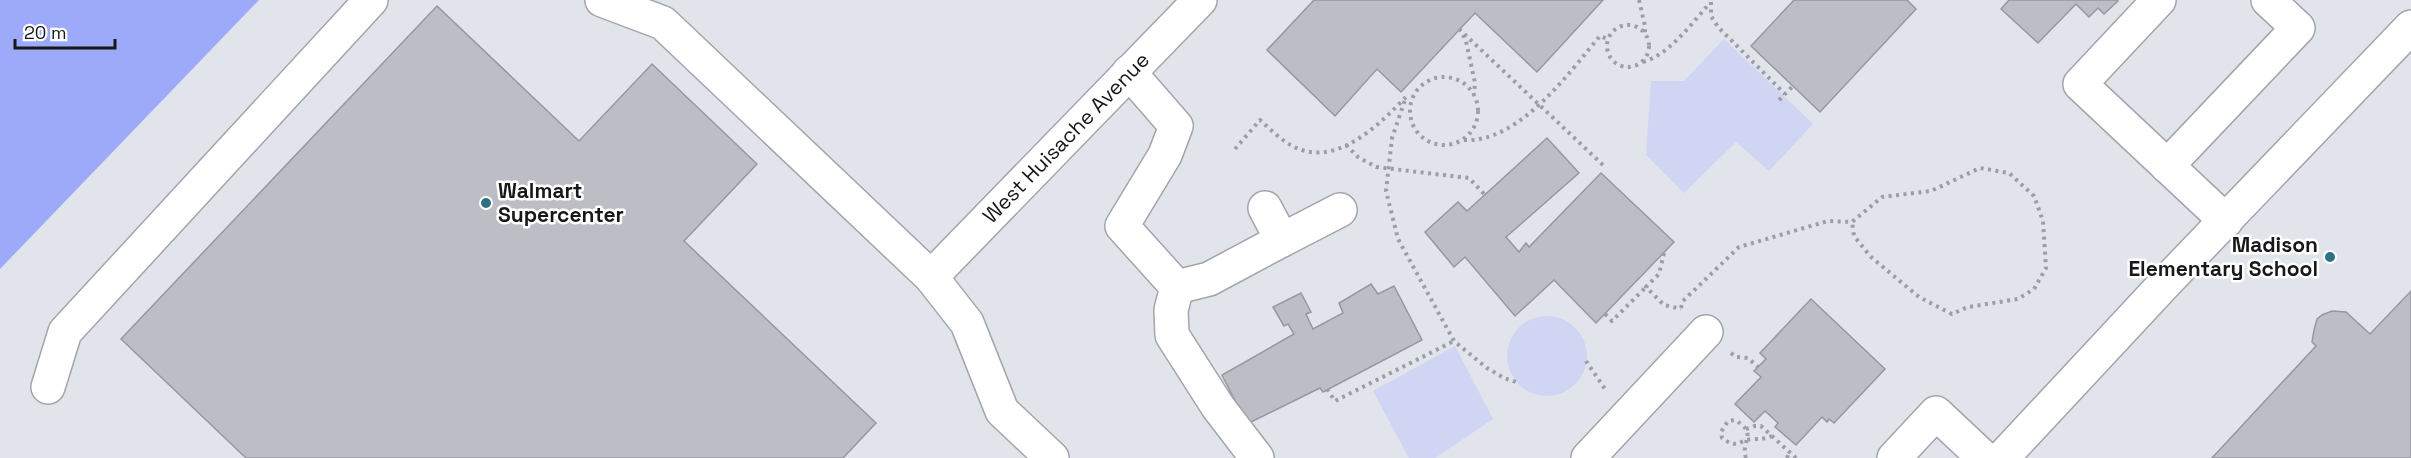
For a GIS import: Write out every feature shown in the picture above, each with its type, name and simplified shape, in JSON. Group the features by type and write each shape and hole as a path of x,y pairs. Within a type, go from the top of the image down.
{"street":[{"path":"48,387 65,332 371,0"},
{"path":"602,0 663,23 931,277 967,323 1002,411 1052,458"},
{"name":"West Huisache Avenue","path":"931,277 1200,0"},
{"path":"2159,0 2080,84 2226,221"},
{"path":"2167,166 2298,28 2268,0"},
{"path":"2002,458 2411,27"},
{"path":"1129,72 1176,126 1165,155 1138,196 1122,226 1177,287"},
{"path":"1265,208 1282,240"},
{"path":"1177,287 1209,279 1340,210"},
{"path":"1177,287 1171,310 1172,335 1218,407 1257,458"},
{"path":"1588,458 1706,332"},
{"path":"1894,458 1936,413 1984,458"}],"path":[{"path":"1639,0 1648,47 1647,54 1639,64"},
{"path":"1645,34 1633,26 1614,31 1608,39 1607,49 1613,61 1625,67 1653,59 1669,47 1712,1"},
{"path":"1712,1 1711,16 1718,27 1785,94"},
{"path":"1474,94 1475,83 1466,41 1459,29 1604,166"},
{"path":"1463,140 1474,127 1478,116 1478,105 1474,94 1456,79 1444,77 1423,84 1415,93 1410,112 1412,125 1427,141 1437,145 1471,140 1507,129 1539,106 1600,36 1608,39"},
{"path":"1779,100 1793,86"},
{"path":"1235,149 1260,120 1275,134 1300,150 1317,153 1346,145 1366,134 1406,97 1392,138 1386,191 1398,239 1454,341 1487,368 1516,382"},
{"path":"1402,112 1410,112"},
{"path":"1346,145 1358,157 1376,167 1469,178 1485,195"},
{"path":"1681,309 1683,301 1739,247 1828,220 1852,222 1882,197 1931,191 1980,168 2009,173 2034,196 2043,221 2046,268 2034,289 2018,299 1968,307 1952,314 1919,297 1871,257 1854,236 1852,222"},
{"path":"1605,314 1612,321 1646,287"},
{"path":"1327,389 1335,401 1444,350 1454,341"},
{"path":"1746,458 1744,451 1748,441 1749,432 1736,420 1728,421 1721,432 1722,438 1734,445 1748,441 1772,436"},
{"path":"1746,429 1761,426 1796,458"},
{"path":"1787,458 1789,452"}],"shaded area":[{"path":"0,0 259,0 0,269"},
{"path":"1724,39 1813,124 1769,171 1736,142 1684,193 1646,155 1651,81 1684,81"},
{"path":"1547,316 1562,319 1575,328 1584,341 1587,356 1584,371 1575,384 1562,393 1547,396 1532,393 1519,384 1510,371 1507,356 1510,341 1519,328 1532,319"},
{"path":"1455,346 1493,419 1435,458 1409,458 1373,391"}],"building":[{"path":"1314,0 1603,0 1537,72 1475,13 1401,92 1377,69 1335,116 1267,50"},
{"path":"1794,0 1907,0 1916,9 1820,112 1751,46"},
{"path":"2009,0 2118,1 2104,14 2098,8 2089,17 2076,4 2038,43 2001,9"},
{"name":"Walmart Supercenter","path":"437,6 579,141 652,64 757,164 684,241 876,423 843,458 246,458 121,339"},
{"path":"1547,138 1579,173 1506,237 1519,252 1526,243 1529,247 1601,173 1674,242 1596,323 1554,280 1515,316 1465,257 1454,267 1425,232 1458,202 1467,211"},
{"path":"1371,284 1378,294 1394,286 1422,340 1323,392 1320,388 1247,424 1222,375 1294,334 1288,324 1284,326 1273,307 1301,293 1311,312 1306,314 1313,329 1343,313 1339,303"},
{"path":"2411,291 2411,458 2212,458 2316,346 2312,342 2317,319 2332,311 2346,312 2370,334"},
{"path":"1811,299 1885,369 1834,423 1829,419 1827,422 1822,417 1796,445 1775,427 1778,423 1765,411 1754,422 1735,404 1761,377 1754,371 1766,359 1760,353"}],"place":[{"name":"Walmart Supercenter","path":"486,203"},
{"name":"Madison Elementary School","path":"2330,257"}]}
